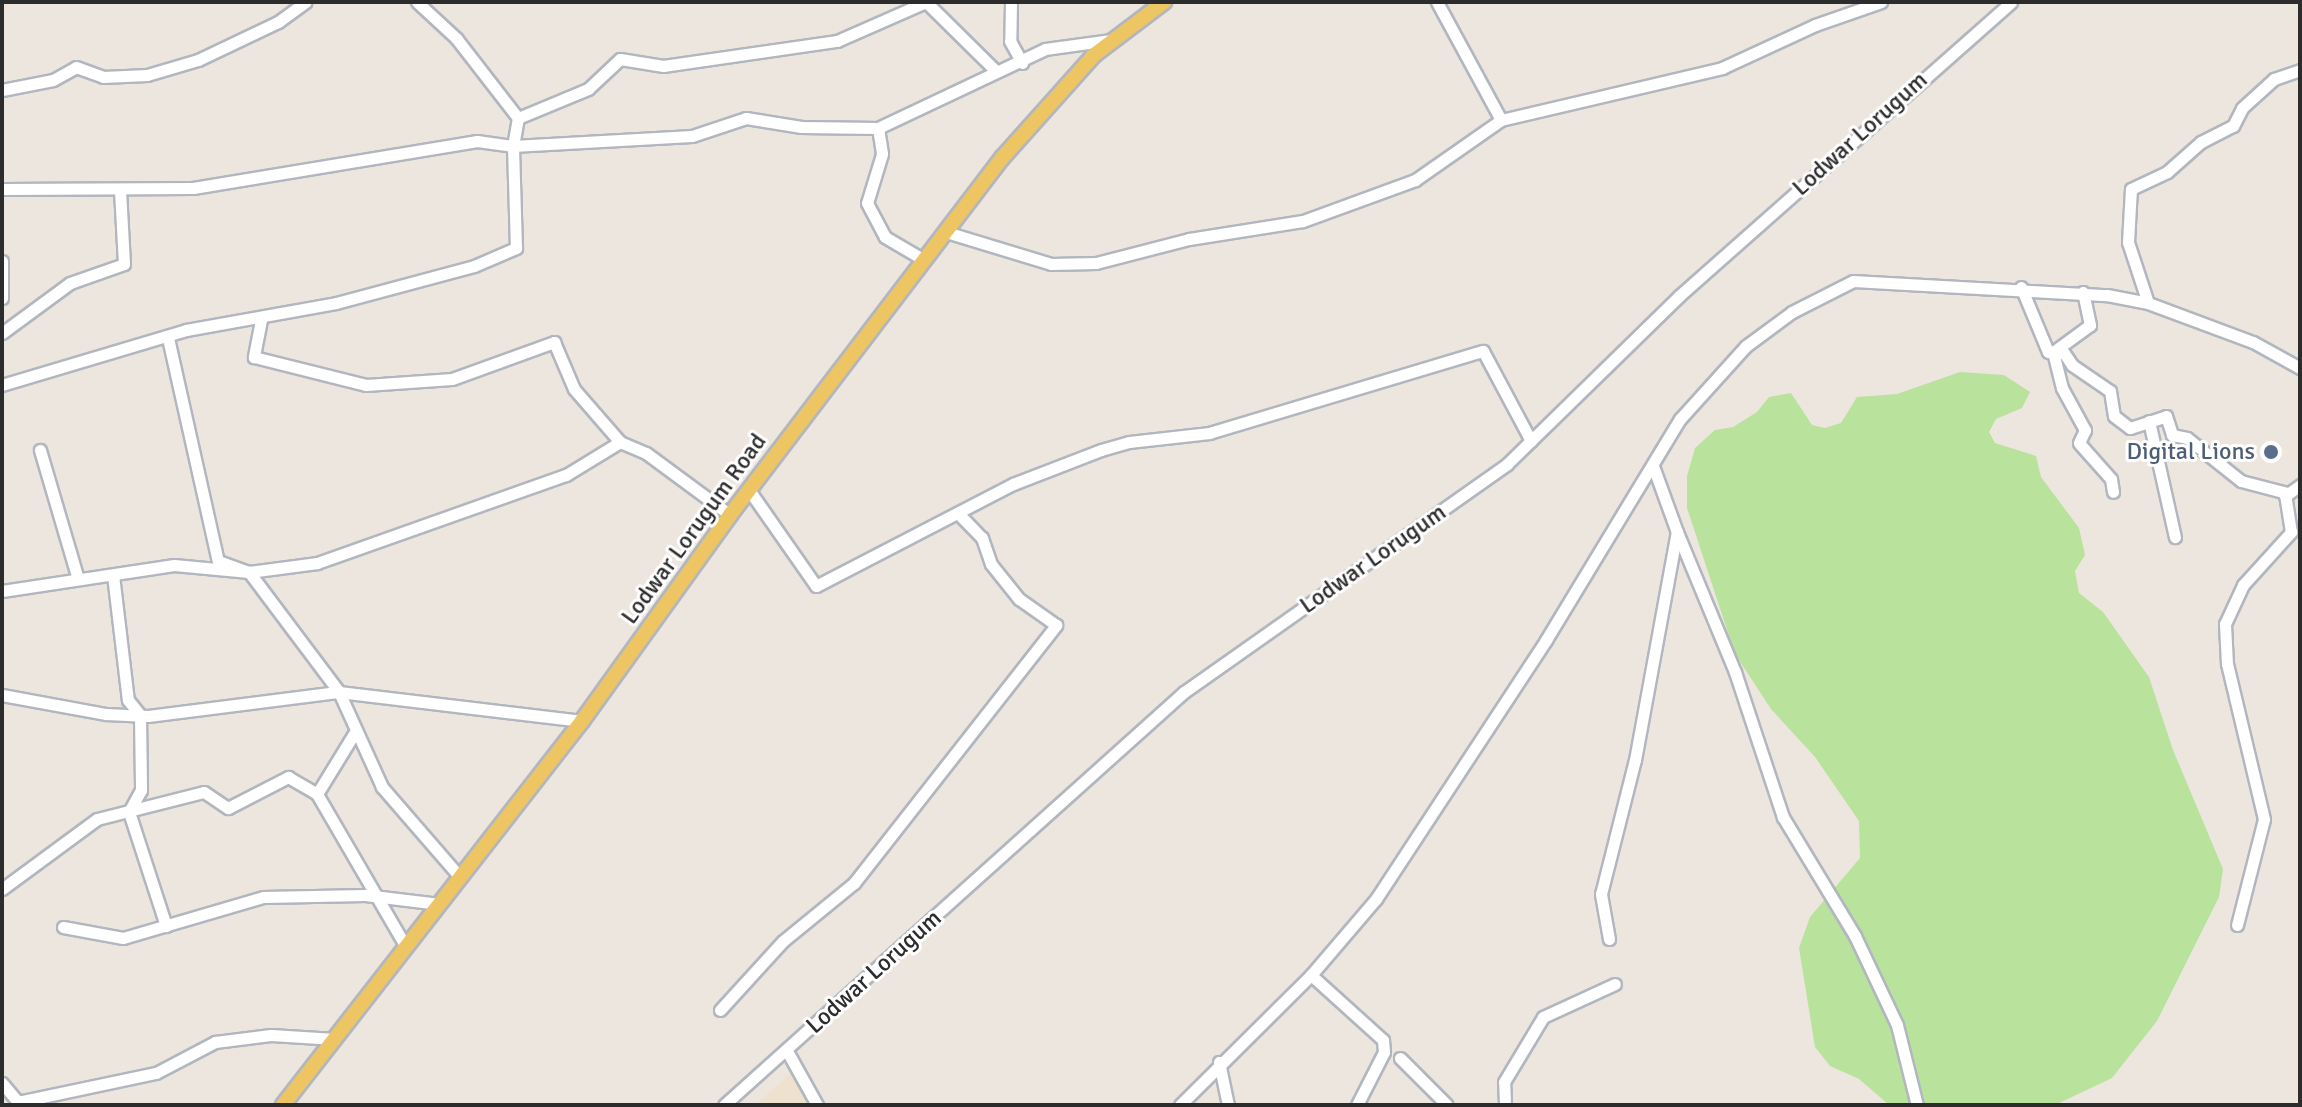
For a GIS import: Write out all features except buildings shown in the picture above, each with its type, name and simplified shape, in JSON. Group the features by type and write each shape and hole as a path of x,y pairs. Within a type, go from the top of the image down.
{"main road":[{"name":"Lodwar Lorugum Road","path":"283,1105 582,721 730,515 1052,98 1111,40 1164,2"}],"street":[{"path":"2,90 53,80 76,67 103,77 172,67 278,22 306,2"},
{"path":"2,385 234,319 261,320 474,266 516,248 513,146 518,118 456,38 417,2"},
{"path":"518,118 588,89 620,59 663,66 837,41 926,2 996,71"},
{"path":"1011,2 1010,41 1022,63"},
{"path":"1437,2 1501,120"},
{"path":"946,232 1051,264 1096,263 1189,239 1303,221 1370,200 1415,180 1501,120 1722,68 1815,25 1881,2"},
{"name":"Lodwar Lorugum","path":"724,1105 1184,692 1480,485 1531,441 1679,296 2011,2"},
{"path":"2,189 120,191 280,177 477,141 513,146 692,136 746,118 801,127 878,128 996,71 1022,63 1045,49 1111,40"},
{"path":"2148,303 2128,242 2131,189 2167,172 2201,142 2233,126 2242,108 2274,79 2300,70"},
{"path":"878,128 882,154 867,203 885,237 924,260"},
{"path":"2,333 70,283 124,264 120,191"},
{"path":"2,261 2,298"},
{"path":"1181,1105 1219,1062 1311,975 1413,846 1680,419 1737,355 1833,288 1863,281 2021,287 2083,292 2148,303 2253,342 2300,368"},
{"path":"2021,287 2035,326 2053,352 2062,388 2085,430 2079,443 2111,479 2113,492"},
{"path":"2053,352 2090,325 2083,292"},
{"path":"261,320 254,357 366,385 452,379 554,342 580,397 620,442 646,453 730,515"},
{"path":"168,338 218,561 249,572 339,692 382,787 460,877"},
{"path":"749,490 816,586 1013,484 1101,450 1129,442 1209,433 1483,351 1531,441"},
{"path":"2053,352 2064,353 2072,365 2110,391 2114,416 2130,428 2166,416 2172,435 2187,438 2241,481 2287,493 2300,485"},
{"path":"2149,421 2175,537"},
{"path":"2,591 174,565 249,572 317,563 566,475 620,442"},
{"path":"40,450 78,579"},
{"path":"1653,466 1735,672 1783,817 1855,936 1897,1025 1917,1105"},
{"path":"2237,925 2264,819 2227,664 2225,624 2243,585 2291,532 2287,493"},
{"path":"720,1010 783,941 854,883 1056,625 1019,599 991,564 982,538 958,513"},
{"path":"1609,939 1601,894 1635,760 1677,532"},
{"path":"113,575 128,700 140,715 141,790 131,808 166,926"},
{"path":"2,695 140,715 339,692 582,721"},
{"path":"317,794 355,732"},
{"path":"2,889 97,819 204,792 228,808 288,777 317,794 406,947"},
{"path":"63,927 123,938 263,897 375,896 439,904"},
{"path":"1311,975 1383,1040 1384,1052 1357,1105"},
{"path":"1505,1105 1504,1082 1543,1017 1615,984"},
{"path":"2,1083 18,1102 156,1073 215,1042 271,1035 335,1039"},
{"path":"787,1051 817,1105"},
{"path":"1400,1058 1447,1105"},
{"path":"1219,1062 1228,1105"}],"shaded area":[{"path":"793,1071 811,1105 755,1105"}],"green space":[{"path":"1960,372 2004,375 2030,392 2022,408 1996,419 1989,432 1995,443 2036,456 2041,477 2079,528 2085,555 2075,571 2079,593 2103,612 2149,677 2173,750 2223,869 2219,897 2157,1021 2112,1078 2055,1105 1889,1105 1859,1079 1830,1066 1815,1047 1799,948 1810,917 1860,858 1859,821 1815,757 1771,709 1735,654 1687,508 1687,476 1695,448 1715,430 1733,427 1757,412 1769,397 1791,393 1812,425 1825,428 1841,423 1857,397 1897,394"}],"place":[{"name":"Digital Lions","path":"2271,452"}]}
